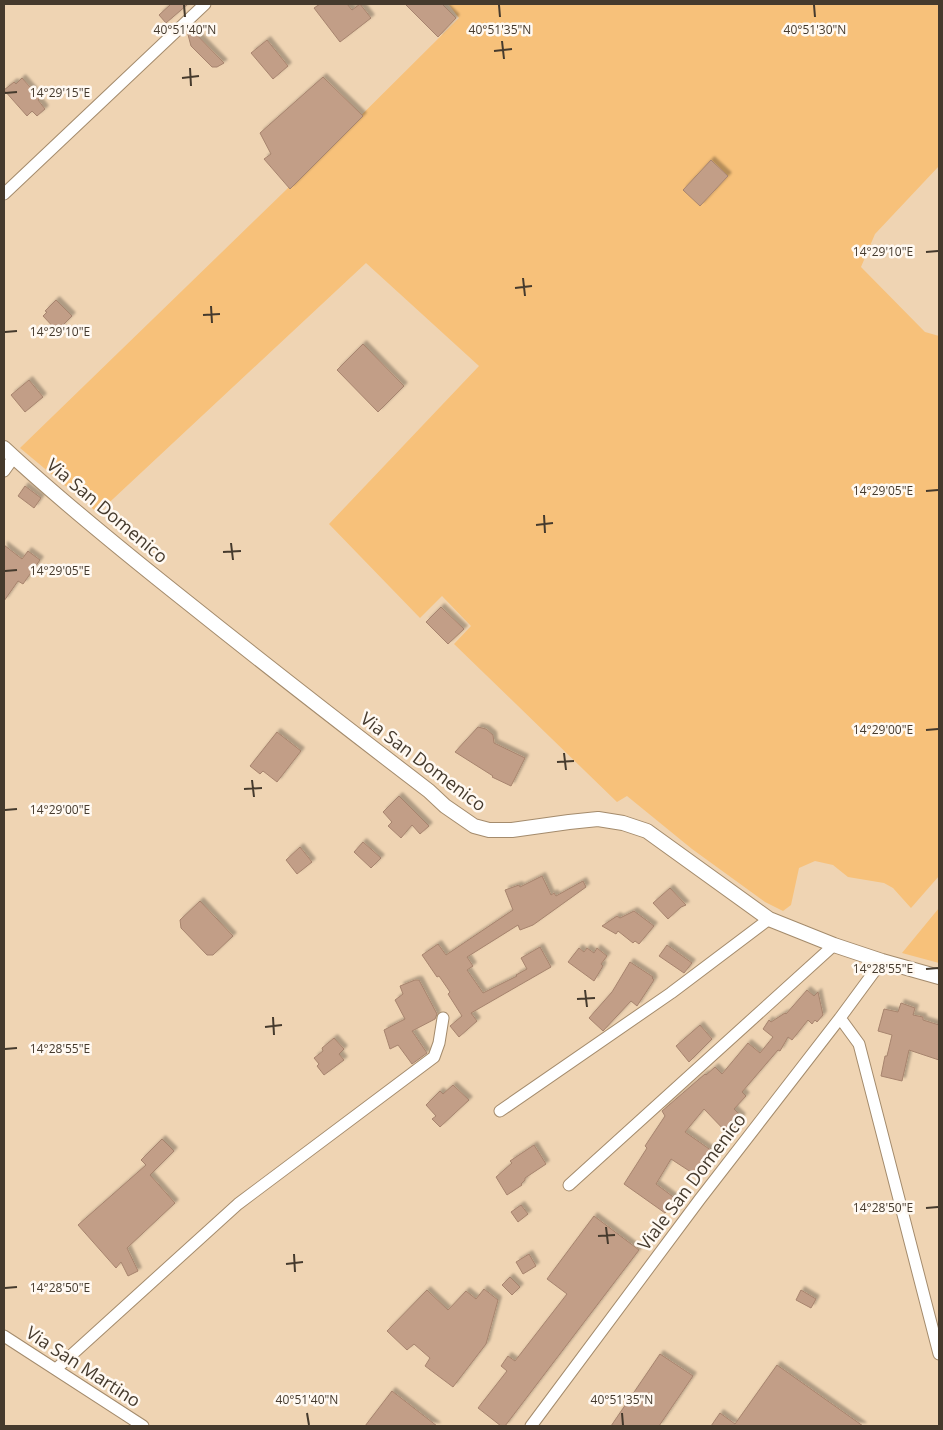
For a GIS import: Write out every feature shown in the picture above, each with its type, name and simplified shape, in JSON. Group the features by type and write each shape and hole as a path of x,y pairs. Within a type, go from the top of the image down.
{"street":[{"path":"4,194 205,4"},
{"path":"4,471 9,452"},
{"name":"Via San Domenico","path":"9,452 84,518 183,599 307,698 429,791 445,806 474,826 489,830 512,830 598,819 624,823 647,831 770,919 834,945 939,976"},
{"path":"500,1112 671,993 770,919"},
{"path":"569,1185 834,945"},
{"name":"Viale San Domenico","path":"531,1426 700,1199 840,1018 882,960"},
{"path":"56,1369 238,1204 434,1057 440,1043 443,1018"},
{"path":"840,1018 859,1044 939,1354"},
{"name":"Via San Martino","path":"4,1336 143,1426"}],"shaded area":[{"path":"939,4 939,166 875,234 861,267 925,332 939,336 939,876 911,908 893,888 884,883 848,877 833,865 815,861 799,868 791,905 783,911 765,902 692,849 627,796 617,802 454,644 471,626 442,596 420,618 329,524 479,366 366,263 98,513 20,448 287,189 459,18 449,5"},
{"path":"939,908 939,963 902,953"}],"building":[{"path":"171,4 188,4 166,23 159,15"},
{"path":"320,4 347,4 352,10 360,4 371,18 340,42 314,8"},
{"path":"405,4 442,4 456,18 438,37"},
{"path":"190,28 224,63 217,67 212,67 191,46 187,31"},
{"path":"267,40 288,66 273,79 251,53"},
{"path":"323,77 363,116 290,189 264,159 271,154 260,133"},
{"path":"22,78 40,98 38,100 45,109 37,116 32,111 27,116 4,90 14,82 16,84"},
{"path":"711,160 728,176 700,206 683,190"},
{"path":"56,300 72,316 57,331 43,316 47,312 45,311"},
{"path":"363,344 404,386 378,412 337,370"},
{"path":"29,380 43,397 25,412 11,395"},
{"path":"25,486 41,498 34,508 18,496"},
{"path":"4,545 22,559 28,551 40,560 23,584 18,581 4,601"},
{"path":"441,607 464,629 448,644 426,622"},
{"path":"478,727 486,729 493,735 494,743 525,758 511,786 492,777 455,752"},
{"path":"277,732 301,751 277,782 263,771 260,774 250,766"},
{"path":"399,796 429,826 420,834 412,825 401,838 388,826 392,822 383,812"},
{"path":"363,842 381,858 371,868 354,852"},
{"path":"300,847 312,862 297,874 286,860"},
{"path":"542,876 551,895 554,893 556,896 583,881 586,887 533,925 520,930 518,925 467,957 473,966 467,970 483,993 527,969 521,958 540,947 551,967 471,1013 477,1021 459,1037 450,1026 462,1016 448,994 450,992 422,955 438,944 446,955 513,910 505,890 519,885 520,887"},
{"path":"670,888 686,905 668,919 653,903"},
{"path":"200,901 233,936 213,955 207,955 181,928 180,920"},
{"path":"634,911 654,926 639,944 635,941 633,943 618,931 616,934 602,926 617,916 620,918"},
{"path":"667,945 692,963 684,973 659,956"},
{"path":"579,948 584,952 587,948 594,953 597,948 607,956 601,964 603,966 594,981 568,962"},
{"path":"630,962 653,977 654,980 637,1006 631,1001 603,1031 589,1018 612,992"},
{"path":"419,980 437,1014 435,1019 412,1031 427,1053 412,1064 398,1045 390,1049 384,1030 405,1019 395,1000 403,994 400,986"},
{"path":"807,990 814,996 818,992 823,1015 817,1022 815,1020 812,1024 808,1020 792,1040 788,1037 780,1051 778,1050 742,1092 746,1096 734,1109 742,1117 729,1135 704,1109 685,1132 712,1151 697,1176 671,1159 656,1184 676,1199 665,1213 624,1184 647,1148 645,1146 665,1116 662,1111 715,1067 722,1074 748,1043 760,1053 773,1037 763,1029 769,1020 771,1022 786,1014"},
{"path":"901,1003 915,1008 913,1015 923,1017 923,1020 939,1025 939,1060 909,1050 902,1081 881,1076 892,1035 878,1031 884,1009 898,1012"},
{"path":"700,1025 712,1039 689,1062 676,1046"},
{"path":"334,1038 344,1049 339,1054 344,1060 324,1075 314,1058"},
{"path":"453,1085 469,1100 440,1127 432,1119 436,1116 426,1105 440,1091 443,1094"},
{"path":"162,1139 174,1151 150,1175 175,1203 127,1248 138,1271 128,1276 121,1262 116,1268 78,1225 146,1165 141,1160"},
{"path":"534,1145 546,1164 525,1178 522,1185 507,1195 496,1177 512,1163 510,1161"},
{"path":"521,1205 528,1214 518,1222 511,1212"},
{"path":"594,1216 639,1250 505,1426 501,1426 478,1408 507,1371 501,1366 508,1356 515,1361 567,1294 547,1279"},
{"path":"529,1254 536,1266 523,1274 516,1262"},
{"path":"510,1277 520,1287 512,1295 502,1285"},
{"path":"484,1289 498,1300 486,1344 453,1387 425,1366 430,1358 414,1344 407,1350 387,1331 427,1290 448,1310 466,1291 476,1299"},
{"path":"801,1290 816,1299 811,1308 796,1300"},
{"path":"660,1354 693,1376 659,1426 611,1426"},
{"path":"777,1365 863,1426 711,1426 720,1413 735,1424"},
{"path":"392,1391 437,1426 365,1426"}]}
